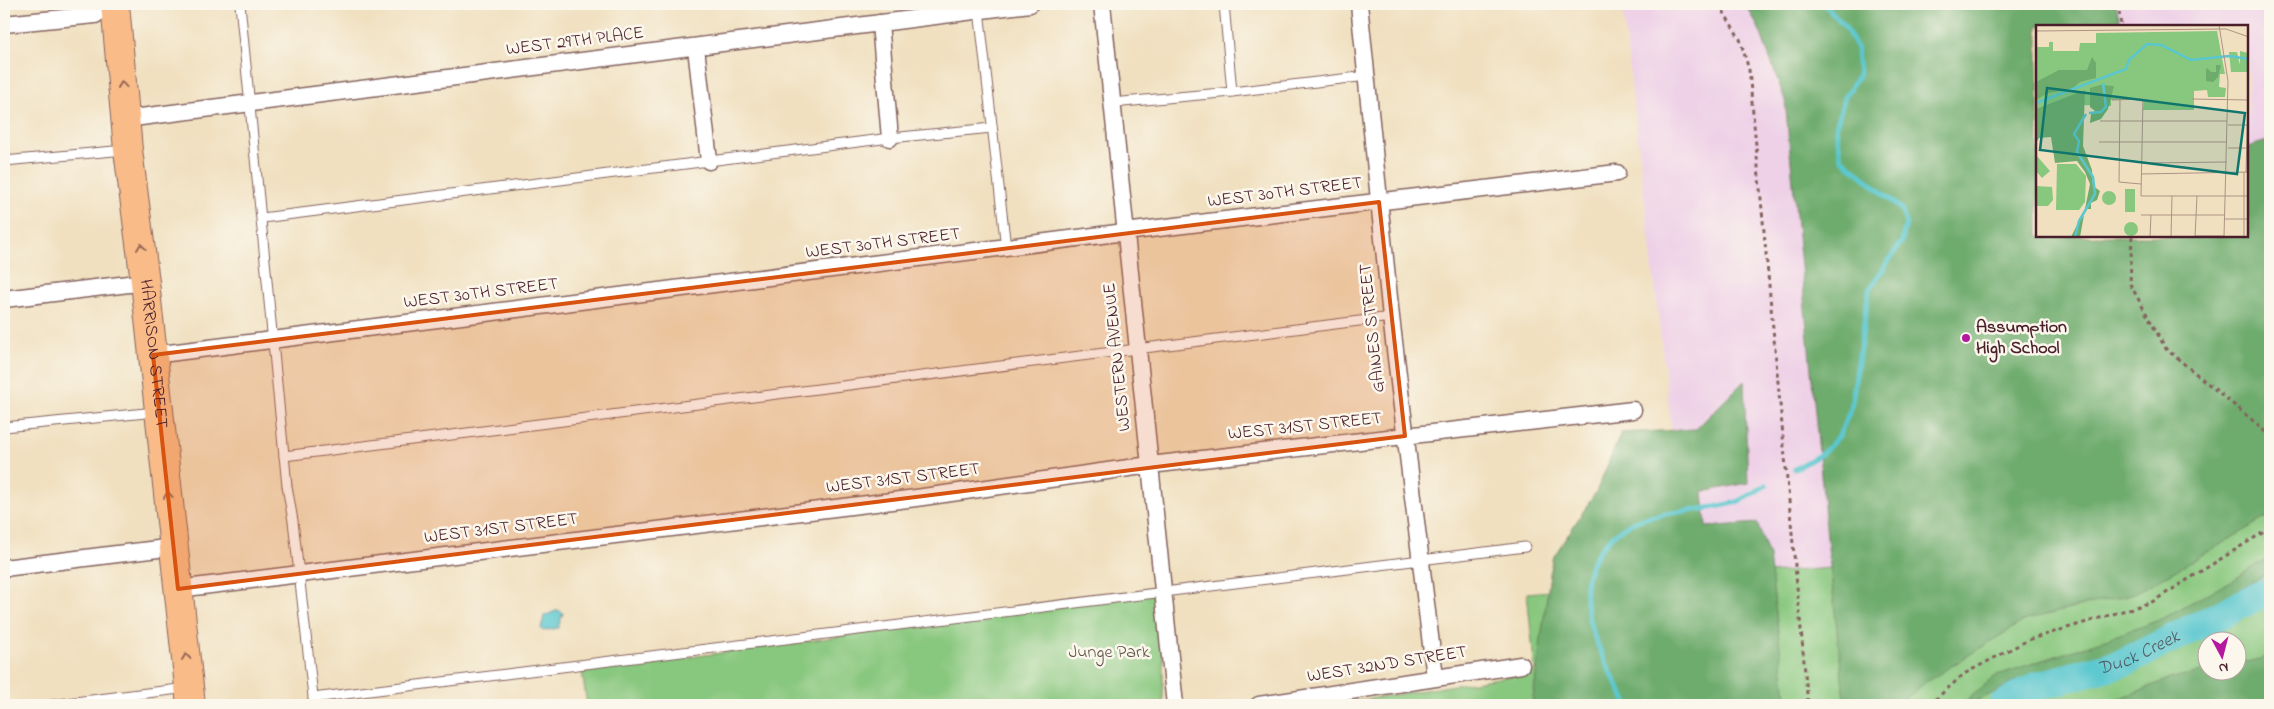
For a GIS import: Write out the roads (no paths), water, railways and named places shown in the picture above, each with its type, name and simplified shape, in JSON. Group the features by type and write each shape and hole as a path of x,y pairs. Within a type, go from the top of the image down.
{"highway":[{"name":"HARRISON STREET","path":"114,4 128,150 145,282 190,696"}],"street":[{"path":"4,24 95,15 110,4"},
{"name":"WEST 29TH PLACE","path":"125,119 696,48 1030,4"},
{"name":"WESTERN AVENUE","path":"1102,4 1175,705"},
{"name":"GAINES STREET","path":"1359,4 1391,317 1435,677"},
{"path":"880,23 890,138"},
{"path":"696,48 709,161"},
{"name":"WEST 30TH STREET","path":"153,355 1125,232 1617,173"},
{"path":"4,299 145,282"},
{"name":"WEST 31ST STREET","path":"178,588 906,499 1150,465 1633,410"},
{"path":"4,568 174,547"},
{"name":"WEST 32ND STREET","path":"1258,705 1521,665"}],"lane":[{"path":"240,4 284,456 313,702 1525,547"},
{"path":"1224,4 1232,92"},
{"path":"979,10 1006,248"},
{"path":"1112,103 1232,92 1367,76"},
{"path":"262,218 890,138 992,128"},
{"path":"4,162 128,150"},
{"path":"284,456 1391,317"},
{"path":"4,427 158,412"},
{"path":"50,705 190,696"}],"water":[{"path":"558,610 563,613 558,628 543,631 541,629 544,616"}],"waterway":[{"path":"1795,469 1823,453 1839,436 1851,408 1869,290 1902,241 1906,223 1901,209 1841,158 1836,127 1844,99 1859,74 1857,48 1844,25 1824,4"},
{"path":"1628,705 1598,646 1591,625 1586,604 1586,583 1592,563 1605,544 1629,524 1663,514 1712,508 1736,502 1748,497 1766,485"},
{"name":"Duck Creek","path":"2003,705 2037,686 2125,662 2270,590"}],"place":[{"name":"Assumption High School","path":"1966,338"}],"park label":[{"name":"Junge Park","path":"1109,653"}]}
